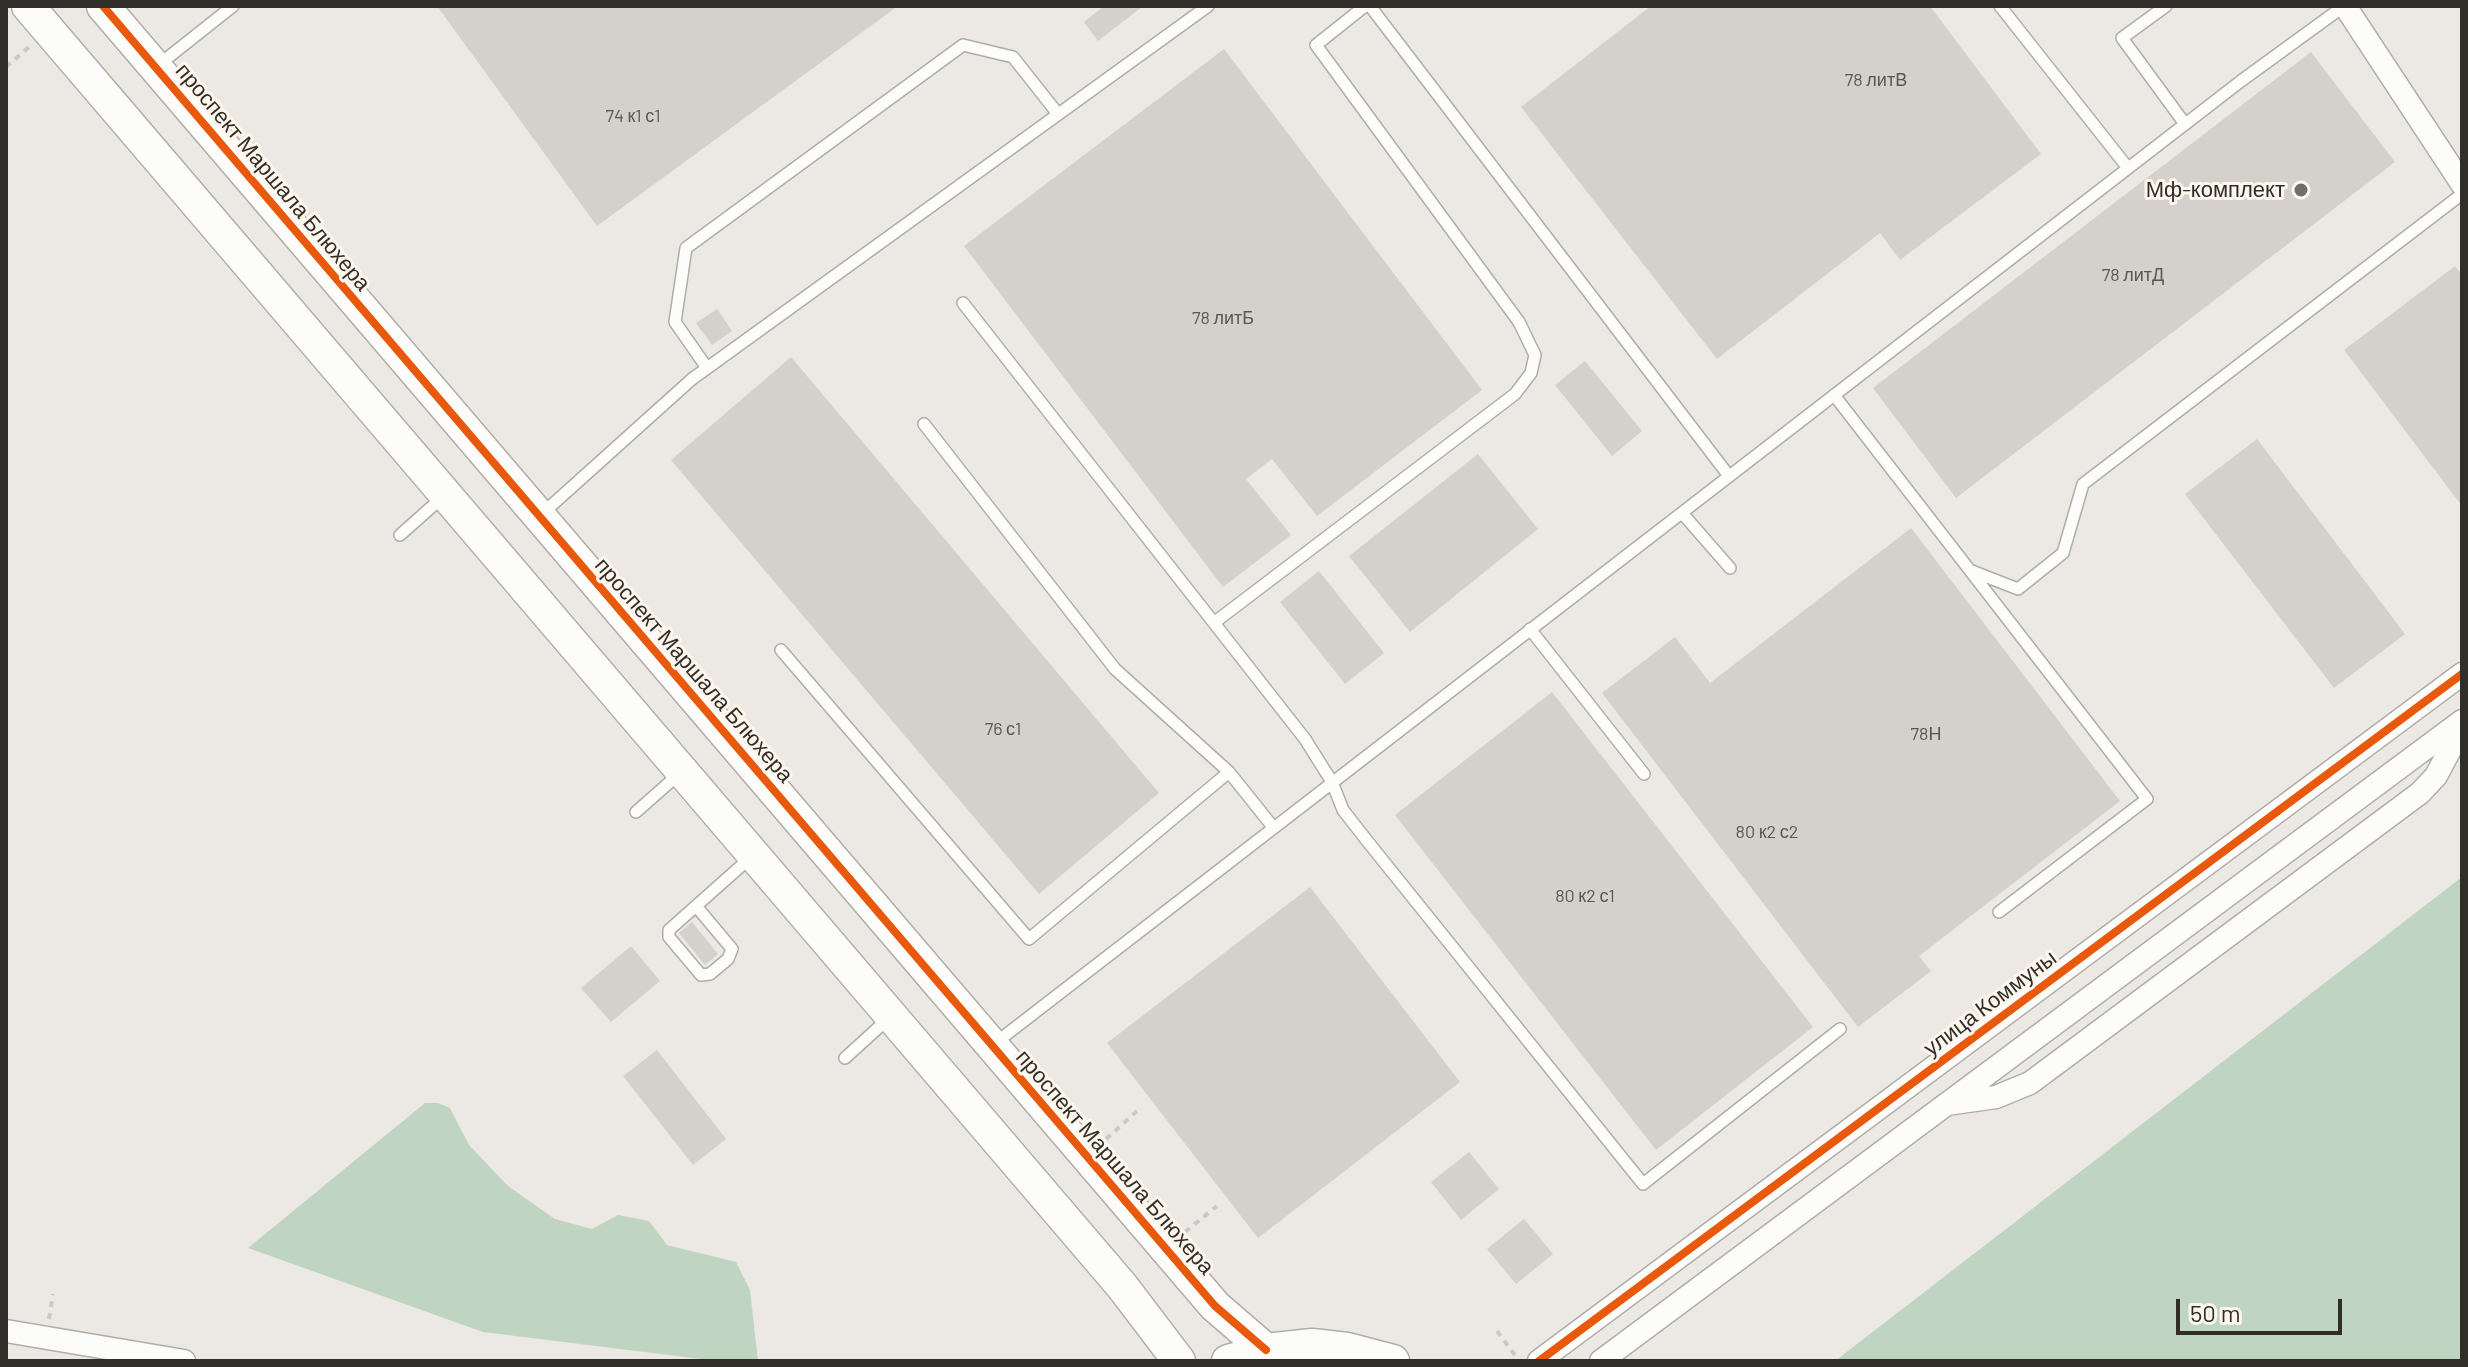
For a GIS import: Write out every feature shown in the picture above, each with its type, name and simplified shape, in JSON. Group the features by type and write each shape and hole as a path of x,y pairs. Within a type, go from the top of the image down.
{"street":[{"path":"28,6 893,1015 1122,1286 1179,1361"},
{"name":"проспект Маршала Блюхера","path":"103,6 1215,1306 1266,1350"},
{"path":"2345,6 2462,184"},
{"name":"улица Коммуны","path":"1539,1361 2462,674"},
{"path":"1946,1104 1996,1097 2030,1083 2420,793 2436,776 2462,724"},
{"path":"1601,1361 2462,724"},
{"path":"6,1331 184,1361"},
{"path":"1228,1361 1266,1350 1312,1345 1347,1349 1393,1361"}],"lane":[{"path":"155,67 233,6"},
{"path":"539,516 707,368 1208,6"},
{"path":"1215,622 1515,394 1531,373 1535,355 1519,322 1316,45 1368,6 1729,476"},
{"path":"2000,6 2128,168"},
{"path":"2166,6 2122,38 2185,124"},
{"path":"991,1046 2185,124 2345,6"},
{"path":"707,368 675,322 686,248 963,45 1013,57 1058,114"},
{"path":"1972,571 2018,589 2063,553 2083,484 2462,194"},
{"path":"963,303 1305,739 1332,782 1343,810 1643,1184 1840,1029"},
{"path":"1834,395 2147,799 1999,912"},
{"path":"924,424 1115,669 1229,772 1273,827"},
{"path":"400,535 445,494"},
{"path":"1682,513 1730,568"},
{"path":"1530,629 1644,774"},
{"path":"781,650 1029,939 1229,772"},
{"path":"636,812 682,771"},
{"path":"696,906 732,949 728,959 710,974 701,975 669,937 669,930 696,906 754,855"},
{"path":"845,1058 893,1015"}],"path":[{"path":"6,67 31,45"},
{"path":"1104,1140 1137,1111"},
{"path":"1176,1222 1186,1233 1217,1206"},
{"path":"1497,1331 1519,1361"}],"green space":[{"path":"2462,877 2462,1361 1835,1361"},
{"path":"425,1103 438,1103 450,1108 469,1145 508,1186 555,1219 592,1229 618,1215 649,1221 667,1245 736,1262 750,1290 758,1361 717,1361 483,1332 248,1248"}],"building":[{"path":"437,6 898,6 597,226"},
{"path":"1104,6 1143,6 1098,41 1084,22"},
{"path":"1651,6 1930,6 2041,154 1900,260 1880,233 1717,359 1521,107"},
{"path":"1224,49 1482,390 1317,516 1272,459 1246,479 1291,535 1223,587 964,246"},
{"path":"2311,52 2395,162 1956,498 1873,388"},
{"path":"2455,266 2462,275 2462,506 2344,350"},
{"path":"717,309 732,331 712,345 696,323"},
{"path":"791,357 1159,793 1039,894 671,460"},
{"path":"1585,361 1642,431 1612,456 1555,385"},
{"path":"2257,439 2405,634 2334,688 2185,494"},
{"path":"1478,454 1538,529 1410,632 1349,556"},
{"path":"1911,528 2120,801 1919,956 1931,971 1858,1027 1602,693 1675,637 1710,683"},
{"path":"1319,571 1384,653 1345,684 1280,602"},
{"path":"1552,692 1813,1027 1656,1150 1395,815"},
{"path":"1310,887 1460,1082 1258,1238 1107,1043"},
{"path":"692,922 718,954 705,965 679,933"},
{"path":"631,946 660,981 611,1022 581,988"},
{"path":"657,1050 726,1139 693,1165 623,1076"},
{"path":"1469,1152 1499,1189 1461,1220 1431,1182"},
{"path":"1524,1219 1553,1254 1516,1284 1487,1249"}],"cycle path":[{"path":"103,6 1215,1306 1266,1350"},
{"path":"1539,1361 2462,674"}],"place":[{"name":"Мф-комплект","path":"2301,190"}]}
